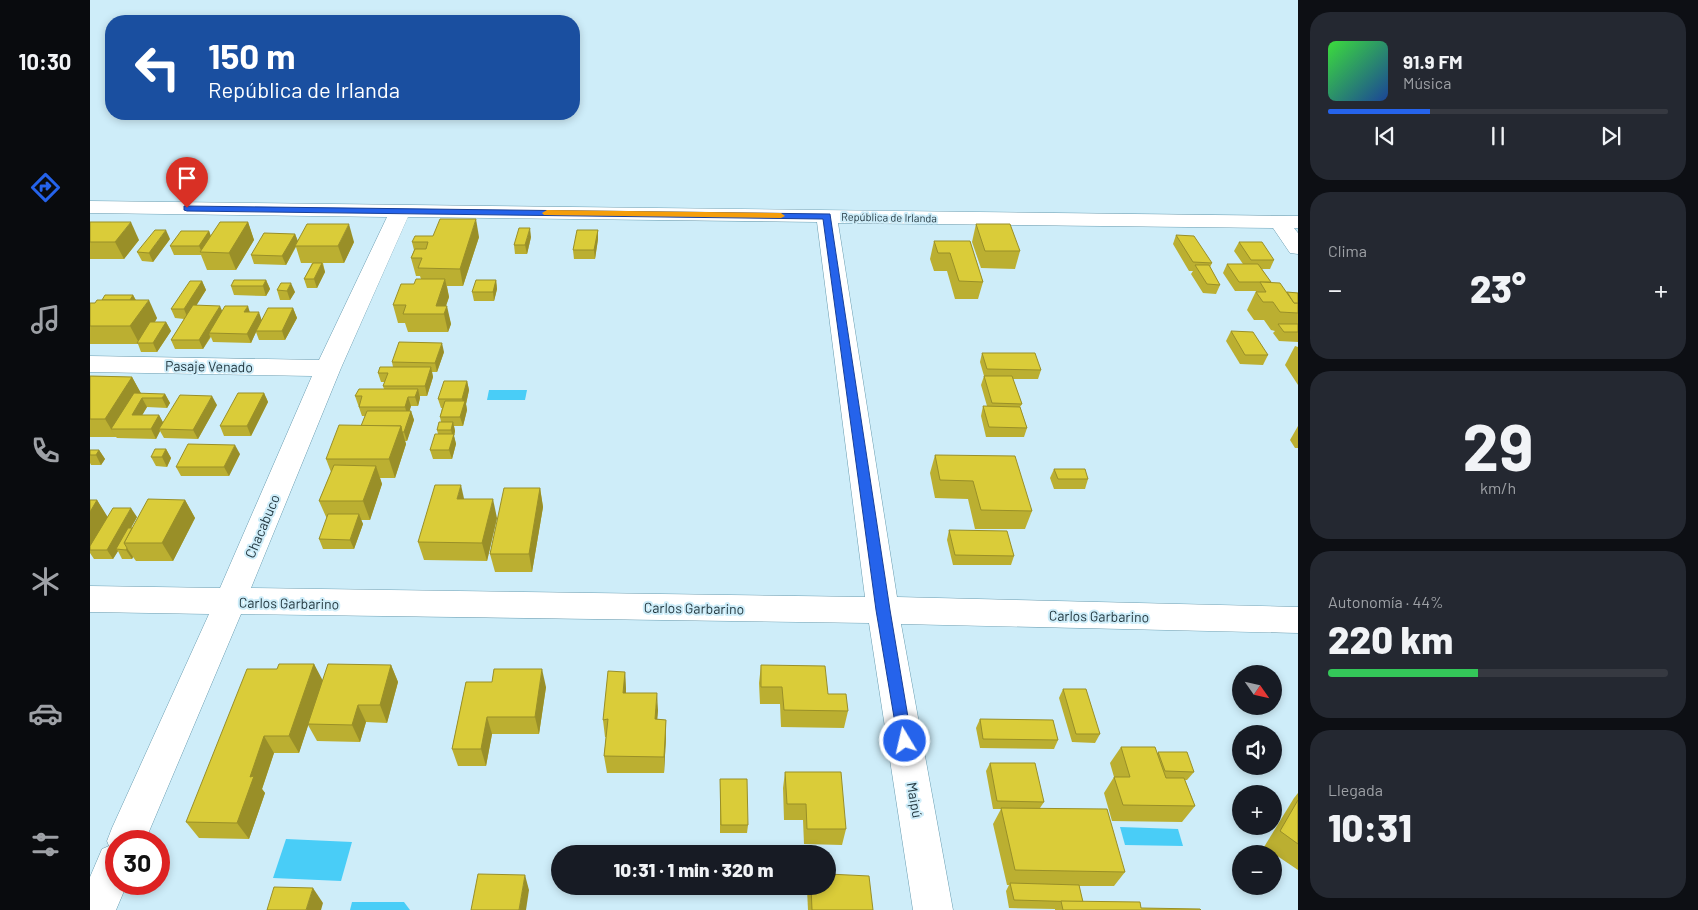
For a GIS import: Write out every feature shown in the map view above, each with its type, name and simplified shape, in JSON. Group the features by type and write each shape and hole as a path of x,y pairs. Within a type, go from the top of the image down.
{"street":[{"name":"República de Irlanda","path":"90,207 1288,222"},
{"name":"Chacabuco","path":"131,830 230,602 328,368 400,211"},
{"name":"Maipú","path":"827,216 883,610 933,910"},
{"path":"1288,222 1298,248"},
{"name":"Pasaje Venado","path":"90,364 328,368"},
{"name":"Carlos Garbarino","path":"90,599 883,610 1298,620"},
{"path":"96,910 105,889"}],"water":[{"path":"489,390 527,390 525,400 487,400"},
{"path":"1120,827 1178,829 1183,846 1125,845"},
{"path":"286,839 352,842 341,881 273,878"},
{"path":"352,902 404,902 410,910 350,910"}],"building":[{"path":"440,219 476,219 460,269 418,268 422,258 411,258 415,249 426,249 428,242 412,242 415,236 433,236"},
{"path":"90,222 131,222 115,242 90,242"},
{"path":"220,222 248,222 229,253 200,252"},
{"path":"307,224 349,224 338,246 295,246"},
{"path":"976,224 1010,224 1020,251 985,251"},
{"path":"519,228 530,228 525,245 514,245"},
{"path":"155,230 166,230 149,253 137,252"},
{"path":"577,230 598,230 594,250 573,250"},
{"path":"181,231 209,231 199,246 170,246"},
{"path":"264,233 295,234 282,256 251,255"},
{"path":"1176,235 1194,236 1212,263 1193,262"},
{"path":"934,241 970,241 983,282 959,281 950,253 938,253"},
{"path":"1239,242 1262,242 1274,260 1251,260"},
{"path":"313,263 322,263 314,279 304,279"},
{"path":"1227,264 1258,264 1271,282 1239,282"},
{"path":"1195,265 1209,265 1220,285 1207,284"},
{"path":"416,279 445,279 436,306 447,306 444,314 403,314 406,305 393,305 401,284 414,284"},
{"path":"234,280 266,280 263,286 231,286"},
{"path":"476,280 496,280 493,292 472,292"},
{"path":"190,281 202,281 184,309 171,309"},
{"path":"1260,282 1280,283 1294,303 1298,303 1298,313 1280,312 1273,302 1263,302 1256,292 1266,292"},
{"path":"281,283 291,283 287,291 277,290"},
{"path":"1287,292 1298,293 1298,303 1294,303"},
{"path":"105,295 133,295 130,300 102,300"},
{"path":"97,300 149,300 130,326 90,326 90,303 95,303"},
{"path":"193,305 220,306 199,340 171,340"},
{"path":"225,306 248,306 244,312 259,312 247,334 209,333"},
{"path":"268,308 293,308 282,331 256,331"},
{"path":"150,322 166,322 153,343 137,343"},
{"path":"1278,324 1298,324 1298,332 1284,332"},
{"path":"1231,331 1253,332 1268,355 1245,355"},
{"path":"399,342 442,343 435,363 392,362"},
{"path":"982,353 1035,353 1041,370 987,369"},
{"path":"380,367 431,367 425,386 383,386 388,373 378,373"},
{"path":"90,376 132,377 105,419 90,419"},
{"path":"984,376 1012,376 1022,404 992,403"},
{"path":"444,381 467,381 462,399 438,399"},
{"path":"359,389 418,389 415,397 408,397 405,407 359,407 362,396 355,396"},
{"path":"134,393 165,394 162,398 142,398 132,415 159,415 151,429 111,429"},
{"path":"238,393 264,393 247,426 220,426"},
{"path":"180,395 212,396 193,430 159,429"},
{"path":"445,401 465,401 460,417 440,417"},
{"path":"983,406 1020,407 1027,428 989,427"},
{"path":"367,411 411,411 404,432 402,432 401,426 361,426"},
{"path":"439,422 453,422 451,430 437,430"},
{"path":"339,425 401,426 389,459 326,459"},
{"path":"435,434 454,434 449,450 430,450"},
{"path":"188,444 235,445 224,467 176,467"},
{"path":"155,449 166,449 162,457 151,457"},
{"path":"90,450 99,450 96,455 90,455"},
{"path":"935,455 1015,456 1032,511 981,510 973,481 940,480"},
{"path":"334,465 376,466 363,501 319,501"},
{"path":"1054,469 1085,469 1088,479 1058,479"},
{"path":"435,485 461,485 457,499 493,499 482,543 418,542"},
{"path":"504,488 540,488 529,554 490,554"},
{"path":"148,499 185,500 162,543 124,543"},
{"path":"90,500 97,500 90,512"},
{"path":"113,508 131,508 107,550 90,550 90,546"},
{"path":"328,514 359,514 350,540 319,539"},
{"path":"128,528 132,528 124,543 127,548 126,550 116,549"},
{"path":"949,530 1007,531 1014,556 955,555"},
{"path":"279,664 314,664 289,736 264,736 250,777 254,776 237,823 186,822 247,669 277,669"},
{"path":"328,664 391,665 380,705 358,705 352,725 308,724"},
{"path":"761,665 825,666 828,694 846,694 848,711 784,710 782,687 761,687"},
{"path":"494,669 542,669 535,717 487,717 481,749 452,749 466,682 492,682"},
{"path":"608,671 625,672 623,693 657,693 655,719 666,720 664,757 604,756 608,719 603,720"},
{"path":"1063,689 1086,689 1100,734 1076,734"},
{"path":"980,719 1053,720 1058,740 983,739"},
{"path":"1121,747 1155,747 1166,778 1184,778 1195,806 1123,805 1114,777 1130,777"},
{"path":"1158,752 1187,752 1194,772 1165,771"},
{"path":"990,763 1035,763 1044,802 997,801"},
{"path":"785,772 841,772 846,829 807,829 806,804 787,804"},
{"path":"720,779 747,779 748,825 721,825"},
{"path":"1298,800 1298,844 1282,832 1282,828"},
{"path":"1001,808 1107,809 1125,872 1015,870"},
{"path":"478,874 525,875 519,910 471,910"},
{"path":"836,874 869,876 873,910 812,910 811,895 836,895"},
{"path":"1010,883 1079,885 1083,902 1014,900"},
{"path":"274,887 313,888 306,910 267,910"},
{"path":"1061,901 1140,902 1141,908 1201,910 1063,910"}],"slow traffic":[{"path":"547,213 781,216"}],"route":[{"path":"187,208 827,216 883,610 905,741"}]}
